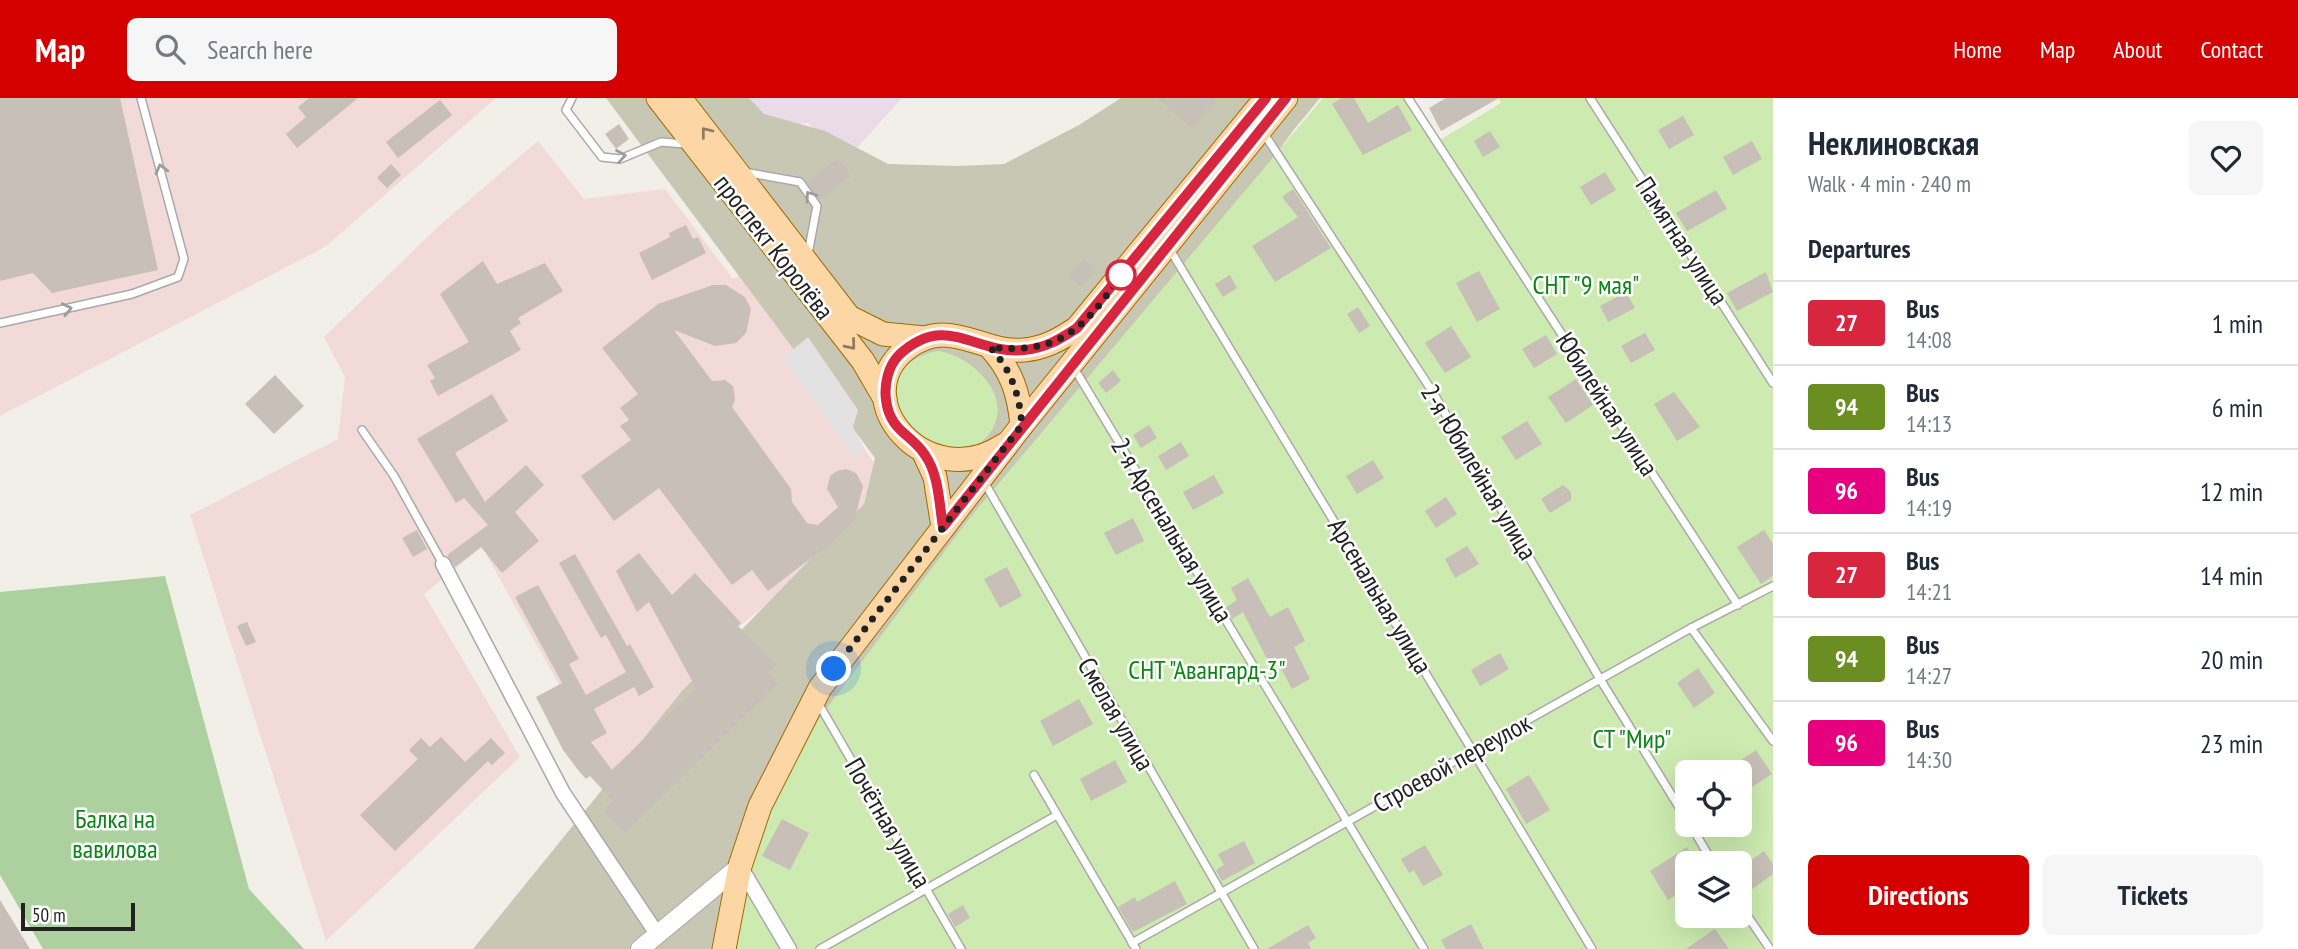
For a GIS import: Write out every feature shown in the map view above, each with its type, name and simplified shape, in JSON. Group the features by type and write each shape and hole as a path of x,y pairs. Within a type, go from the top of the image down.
{"main road":[{"name":"проспект Королёва","path":"658,98 863,361 886,399"},
{"name":"проспект Королёва","path":"680,98 849,317 883,334 925,338"},
{"path":"990,347 1012,376 1019,399 1015,434 981,457 964,461 946,461 924,453 906,438 892,419 886,399 887,375 895,359 925,338 945,334 970,338 990,347 1021,351 1049,346 1077,328 1266,98"},
{"path":"724,949 740,866 760,806 815,697 1015,434 1286,98"},
{"path":"924,453 935,477 943,527"}],"street":[{"path":"443,564 563,793 657,934"},
{"path":"640,949 740,866 789,949"}],"lane":[{"path":"0,323 132,294 178,277 184,259 141,98"},
{"path":"572,98 566,110 602,157 620,159 661,142 694,145"},
{"name":"Юбилейная улица","path":"1408,98 1738,605"},
{"name":"Памятная улица","path":"1590,98 1773,383"},
{"name":"2-я Юбилейная улица","path":"1261,129 1433,394 1600,679 1675,801"},
{"path":"737,171 800,182 817,206 807,261"},
{"name":"Арсенальная улица","path":"1167,244 1592,949"},
{"name":"2-я Арсенальная улица","path":"1071,363 1424,949"},
{"path":"362,430 394,476 443,564"},
{"name":"Смелая улица","path":"982,477 1254,949"},
{"name":"Строевой переулок","path":"1134,946 1220,893 1691,628 1773,586"},
{"path":"1691,628 1773,741"},
{"name":"Почётная улица","path":"815,697 961,949"},
{"path":"1034,775 1134,946"},
{"path":"820,949 1057,815"},
{"path":"1752,923 1770,949"}],"shaded area":[{"path":"0,98 496,98 325,247 0,416"},
{"path":"606,98 749,98 764,114 825,131 888,164 959,166 1004,164 1079,125 1121,98 1320,98 1292,132 1122,371 753,949 473,949 682,691 864,504 875,458"},
{"path":"704,98 902,98 844,162 808,123 778,126"},
{"path":"538,141 584,199 665,189 733,279 755,270 865,450 898,497 736,629 630,811 482,547 424,594 520,757 326,941 190,515 338,439 345,377 324,337 439,226"},
{"path":"808,337 858,410 853,427 865,450 854,458 783,358"}],"green space":[{"name":"СНТ \"Авангард-3\"","path":"1323,98 1404,98 1435,143 1501,103 1498,98 1773,98 1773,949 737,949 742,900 763,823 812,728 968,520"},
{"path":"936,351 962,359 985,378 993,390 997,417 992,430 973,447 951,449 929,441 911,425 899,405 897,383 908,364"},
{"name":"Балка на вавилова","path":"165,576 249,889 304,949 43,949 0,875 0,592"}],"building":[{"path":"0,98 120,98 158,270 52,293 33,273 0,281"},
{"path":"309,98 358,98 297,148 286,134 306,117 298,107"},
{"path":"1157,98 1217,98 1192,128"},
{"path":"1342,98 1354,98 1368,123 1398,105 1412,130 1363,155 1332,104"},
{"path":"1446,98 1499,98 1441,131 1429,108"},
{"path":"440,100 452,115 398,158 386,142"},
{"path":"1683,116 1694,135 1669,149 1658,130"},
{"path":"619,124 629,139 616,149 605,134"},
{"path":"1490,131 1500,147 1483,157 1474,141"},
{"path":"1752,141 1762,159 1733,175 1723,157"},
{"path":"838,159 851,176 820,199 807,182"},
{"path":"391,164 401,175 387,188 377,178"},
{"path":"1605,172 1616,190 1591,205 1580,187"},
{"path":"1293,189 1331,248 1275,282 1252,246 1298,217 1282,197"},
{"path":"1716,190 1727,209 1687,231 1676,213"},
{"path":"686,225 693,239 698,237 706,253 652,280 639,253 670,237 669,233"},
{"path":"1084,259 1096,269 1081,287 1069,277"},
{"path":"483,261 497,284 545,263 563,291 518,318 521,323 510,331 521,350 438,396 430,381 435,378 427,365 469,342 440,294"},
{"path":"1479,271 1500,309 1477,322 1456,283"},
{"path":"1766,272 1773,292 1737,311 1727,293"},
{"path":"1230,275 1237,288 1223,297 1215,284"},
{"path":"713,285 726,285 745,297 751,309 746,333 736,343 715,346 674,330 712,381 725,380 733,386 735,400 732,407 791,489 792,502 807,523 818,525 838,507 827,489 830,476 837,471 846,469 856,473 863,486 855,518 831,543 768,591 752,570 732,585 659,488 614,521 581,476 631,440 620,426 629,420 620,408 638,394 602,348 658,304"},
{"path":"1626,292 1635,308 1608,322 1600,306"},
{"path":"1358,307 1370,326 1359,333 1347,314"},
{"path":"1451,326 1471,357 1445,373 1425,343"},
{"path":"1645,333 1655,350 1631,363 1621,346"},
{"path":"1546,335 1557,354 1534,368 1522,349"},
{"path":"1113,370 1121,381 1106,393 1098,383"},
{"path":"275,375 304,406 274,434 245,404"},
{"path":"1576,379 1593,405 1566,423 1548,397"},
{"path":"1674,392 1700,427 1677,441 1654,404"},
{"path":"492,394 508,421 455,453 485,502 526,465 544,485 515,512 539,541 502,573 481,547 455,567 447,555 488,525 464,498 456,503 417,439"},
{"path":"1527,421 1542,444 1516,460 1501,437"},
{"path":"1149,425 1157,438 1141,448 1133,435"},
{"path":"1181,442 1189,456 1166,470 1158,456"},
{"path":"1373,460 1384,478 1357,494 1346,476"},
{"path":"1214,475 1224,493 1193,510 1183,492"},
{"path":"1563,485 1571,492 1571,500 1550,513 1541,499"},
{"path":"1446,497 1457,514 1436,528 1425,511"},
{"path":"1133,518 1144,541 1116,555 1104,533"},
{"path":"417,530 427,549 413,557 402,538"},
{"path":"1764,530 1773,544 1773,576 1761,584 1737,547"},
{"path":"1467,546 1479,564 1455,578 1445,559"},
{"path":"639,553 672,595 695,573 741,623 738,626 776,665 768,673 778,683 625,833 603,810 613,801 590,776 586,779 563,750 536,697 562,683 515,597 538,585 579,659 569,664 586,695 626,672 606,635 601,638 559,563 575,554 627,646 630,644 654,687 639,696 634,687 594,709 607,733 591,742 612,770 696,688 649,602 637,612 616,571"},
{"path":"1007,567 1022,596 1000,608 984,579"},
{"path":"1248,578 1270,617 1288,607 1305,641 1294,647 1310,679 1292,689 1275,657 1268,661 1243,612 1232,619 1225,608 1237,600 1231,588"},
{"path":"247,622 256,642 246,646 237,626"},
{"path":"1500,653 1509,669 1480,686 1471,670"},
{"path":"1698,668 1715,693 1694,708 1677,683"},
{"path":"1079,699 1093,724 1053,746 1040,721"},
{"path":"441,737 465,762 491,738 505,753 492,765 488,761 395,851 360,815 418,759 409,750 421,738 430,747"},
{"path":"1756,750 1772,774 1752,787 1752,760 1741,760"},
{"path":"1115,760 1127,782 1091,801 1080,779"},
{"path":"1529,775 1550,810 1526,824 1506,789"},
{"path":"782,819 809,833 790,870 762,856"},
{"path":"1244,841 1255,863 1222,881 1216,870 1224,865 1218,854"},
{"path":"1425,845 1443,875 1423,886 1414,870 1409,873 1401,859"},
{"path":"1764,851 1773,864 1773,874 1752,889 1752,860"},
{"path":"1675,855 1675,896 1668,900 1650,871"},
{"path":"1175,881 1187,904 1133,932 1118,907 1135,897 1137,902"},
{"path":"0,900 30,949 0,949"},
{"path":"963,905 970,918 955,927 948,914"},
{"path":"1471,924 1484,949 1446,949 1441,940"},
{"path":"1308,925 1316,938 1308,943 1311,949 1267,949"},
{"path":"1715,929 1729,949 1686,949"}],"bus line":[{"name":"27","path":"1266,98 1077,328 1049,346 1021,351 990,347 970,338 945,334 925,338 895,359 887,375 886,399 892,419 906,438 924,453 935,477 943,527 1071,363 1286,98"}],"route":[{"path":"834,669 1022,425 1019,399 1012,376 990,347 1021,351 1049,346 1077,328 1121,275"}],"park label":[{"name":"СНТ \"9 мая\"","path":"1586,285"},
{"name":"СТ \"Мир\"","path":"1632,739"}]}
